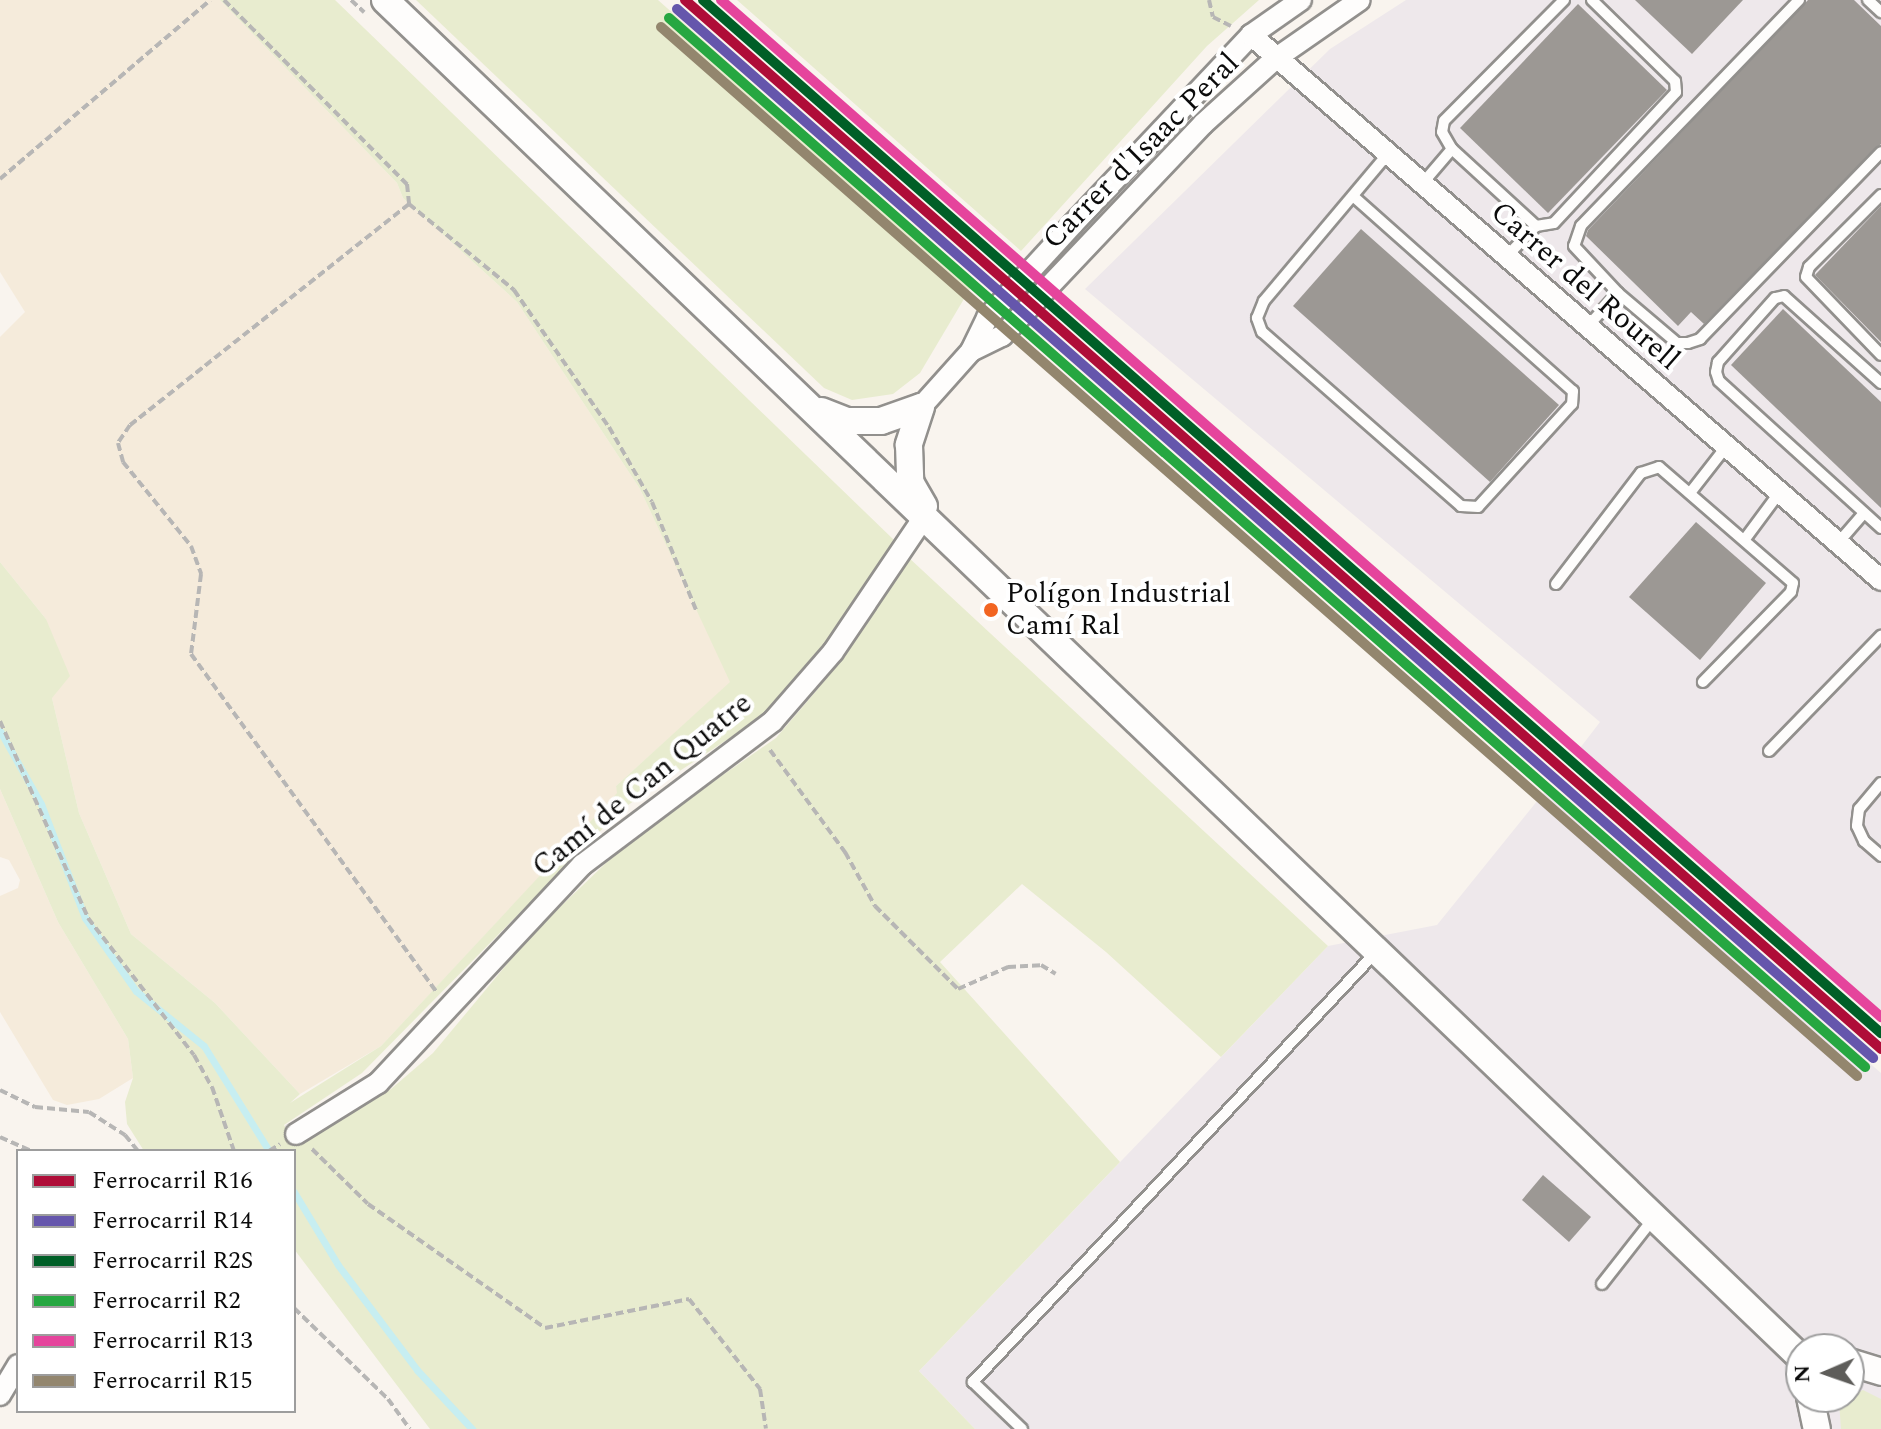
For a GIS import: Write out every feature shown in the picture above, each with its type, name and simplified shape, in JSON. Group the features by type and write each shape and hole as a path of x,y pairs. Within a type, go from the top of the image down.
{"street":[{"path":"385,0 814,408 1785,1343"},
{"name":"Carrer d'Isaac Peral","path":"921,407 971,351 987,318 1251,35 1301,0"},
{"name":"Carrer d'Isaac Peral","path":"971,351 1002,336 1203,124 1275,59 1360,0"},
{"name":"Carrer del Rourell","path":"1251,35 1275,59 1881,580"},
{"path":"814,408 859,421 881,421 921,407"},
{"path":"921,407 909,445 910,482 931,523"},
{"name":"Camí de Can Quatre","path":"296,1134 378,1083 449,1012 517,928 582,865 761,730 833,652 931,523"},
{"path":"0,1395 16,1368"}],"lane":[{"path":"1536,226 1452,149 1442,132 1444,121 1564,0"},
{"path":"1506,257 1536,226 1554,223 1676,92 1675,81 1592,0"},
{"path":"1799,0 1581,226 1574,246 1618,293 1677,343 1700,339 1881,152"},
{"path":"1868,0 1880,9"},
{"path":"1422,184 1452,149"},
{"path":"1353,196 1573,391 1572,404 1478,507 1461,506 1262,332 1257,318 1264,301 1387,155"},
{"path":"1881,195 1809,267 1806,277 1881,355"},
{"path":"1587,327 1618,293"},
{"path":"1881,383 1784,296 1775,298 1718,362 1716,372 1719,381 1881,528"},
{"path":"1690,493 1726,447"},
{"path":"1556,584 1641,473 1659,467 1793,583 1791,592 1703,682"},
{"path":"1745,539 1779,493"},
{"path":"1838,543 1863,514"},
{"path":"1769,751 1881,636"},
{"path":"1881,783 1859,809 1857,826 1864,841 1881,856"},
{"path":"1022,1429 973,1382 1377,951"},
{"path":"1602,1284 1655,1217"}],"path":[{"path":"0,179 210,0"},
{"path":"224,0 407,184 409,204 514,290 556,345 652,502 697,612"},
{"path":"1209,0 1213,17 1251,35"},
{"path":"409,204 130,425 118,443 123,462 191,546 201,574 191,654 449,1012"},
{"path":"0,721 88,918 194,1055 212,1087 233,1149"},
{"path":"761,730 776,763 845,852 875,906 958,989 1008,967 1041,965 1056,974"},
{"path":"0,1090 35,1107 89,1112 125,1135 136,1149"},
{"path":"296,1134 368,1204 545,1328 689,1299 760,1389 766,1429"},
{"path":"0,1137 27,1149"},
{"path":"296,1310 388,1399 410,1429"}],"shaded area":[{"path":"0,0 220,0 397,183 403,198 517,302 640,489 731,682 616,786 618,793 381,1046 300,1094 215,1003 131,934 79,813 52,698 46,619 0,562 0,337 25,312 0,272"},
{"path":"1406,0 1881,0 1881,1014 1577,752 1600,722 1085,289 1330,49"},
{"path":"1550,785 1881,1073 1881,1429 975,1429 919,1371 1328,946 1437,925"},
{"path":"0,789 58,922 128,1039 133,1078 99,1099 67,1105 53,1100 0,1012 0,896 18,888 20,880 9,860 0,857"}],"green space":[{"path":"220,0 335,0 894,540 816,662 757,720 622,809 362,1073 284,1125 296,1145 391,1089 433,1053 533,933 631,839 776,738 817,690 908,557 1328,946 1221,1057 1106,952 1022,884 940,962 1120,1162 919,1371 975,1429 430,1429 296,1252 296,1149 143,1149 127,1124 125,1102 133,1078 128,1039 58,922 0,789 0,562 46,619 70,676 52,698 79,813 131,934 215,1003 300,1094 290,1103 381,1046 617,793 616,786 730,682 640,489 517,302 403,198 397,183"},
{"path":"416,0 658,0 974,282 920,373 893,394 852,400 824,388"},
{"path":"737,0 1259,0 1207,46 1021,251"},
{"path":"1865,1391 1881,1399 1881,1429 1841,1429 1840,1413 1865,1413"}],"building":[{"path":"1635,0 1743,0 1692,54"},
{"path":"1808,0 1854,0 1881,26 1881,144 1704,324 1691,312 1678,326 1586,236 1588,230"},
{"path":"1578,4 1667,90 1548,213 1460,128"},
{"path":"1881,206 1881,342 1815,275"},
{"path":"1361,229 1559,405 1490,482 1293,306"},
{"path":"1783,309 1881,402 1881,508 1731,365"},
{"path":"1696,522 1766,583 1700,660 1629,597"},
{"path":"1543,1175 1591,1217 1569,1242 1522,1200"}],"waterway":[{"path":"0,731 41,804 85,918 136,991 204,1046 268,1149"},
{"path":"296,1195 338,1265 417,1370 472,1429"}],"rail line":[{"name":"R16","path":"685,0 1881,1049"},
{"name":"R2S","path":"703,0 1881,1033"},
{"name":"R13","path":"721,0 1881,1017"},
{"name":"R14","path":"677,9 1873,1058"},
{"name":"R2","path":"669,18 1865,1067"},
{"name":"R15","path":"661,27 1857,1076"}],"place":[{"name":"Polígon Industrial Camí Ral","path":"991,610"}]}
